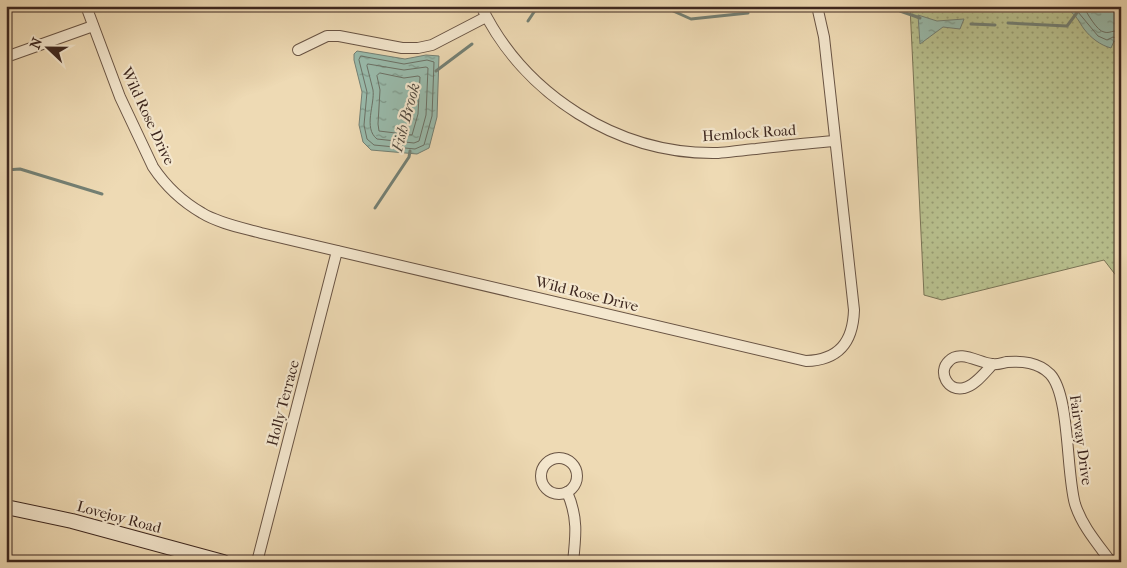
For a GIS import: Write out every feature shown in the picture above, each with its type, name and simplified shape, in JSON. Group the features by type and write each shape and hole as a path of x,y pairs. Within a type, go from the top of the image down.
{"main road":[{"name":"Lovejoy Road","path":"6,507 72,521 223,562"}],"street":[{"name":"Wild Rose Drive","path":"86,6 120,97 153,167 160,177 188,204 203,214 261,233 544,298 781,356 806,361 818,361 841,350 854,323 854,310 824,37 817,6"},
{"name":"Hemlock Road","path":"481,6 503,45 517,63 551,96 580,116 610,131 649,144 683,151 718,153 836,140"},
{"path":"298,50 327,36 339,36 402,48 418,48 432,45 486,17"},
{"path":"6,57 93,26"},
{"name":"Holly Terrace","path":"257,562 337,251"},
{"name":"Fairway Drive","path":"993,364 965,388 954,388 948,384 945,378 944,370 946,363 958,356 993,364 1008,362 1031,363 1045,370 1055,381 1062,402 1070,478 1075,504 1087,529 1111,562"},
{"path":"567,492 574,508 576,519 573,562"}],"green space":[{"path":"910,6 1121,6 1121,282 1104,260 942,300 924,295"}],"water":[{"path":"1069,6 1121,6 1121,42 1118,45 1114,41 1111,48 1096,41 1068,10"},
{"path":"918,15 937,21 964,19 960,29 943,27 920,44"},
{"path":"357,51 405,59 426,55 439,56 437,117 429,148 417,154 371,150 363,142 359,125 362,92 354,60 354,54"}],"waterway":[{"name":"Fish Brook","path":"528,21 538,6"},
{"name":"Fish Brook","path":"662,6 691,19 748,13"},
{"name":"Fish Brook","path":"1008,23 1067,26 1082,6"},
{"name":"Fish Brook","path":"900,11 920,18"},
{"name":"Fish Brook","path":"971,24 995,25"},
{"name":"Fish Brook","path":"436,71 472,44"},
{"name":"Fish Brook","path":"375,208 409,157 410,151"},
{"name":"Fish Brook","path":"6,170 20,169 102,194"}]}
